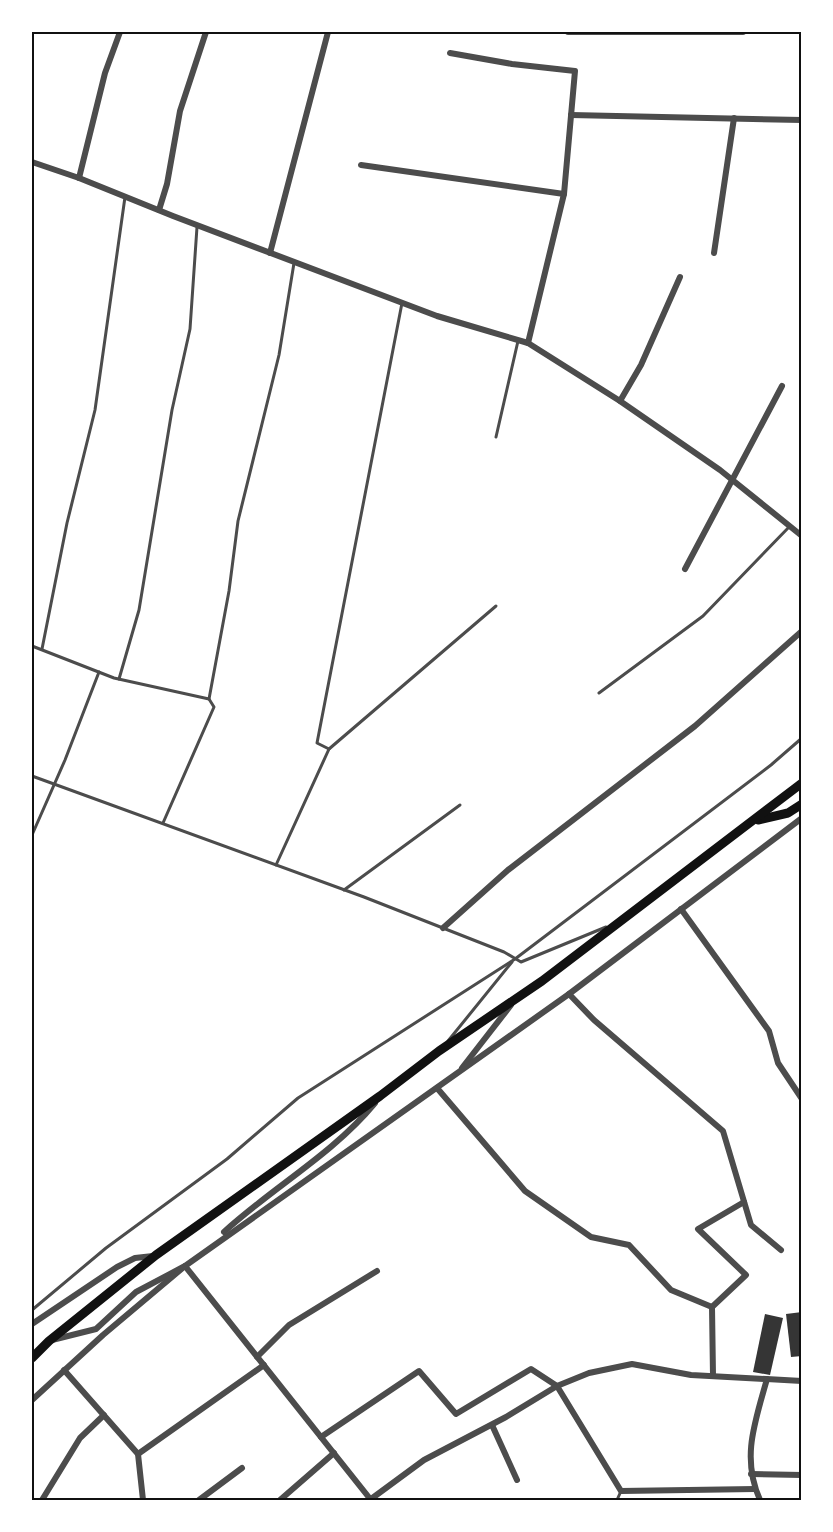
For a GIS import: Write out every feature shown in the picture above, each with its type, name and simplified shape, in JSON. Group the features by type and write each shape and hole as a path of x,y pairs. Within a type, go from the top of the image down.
{"main road":[{"path":"32,1358 48,1341 156,1255 440,1051 514,1002 756,820 801,783"},
{"path":"756,820 788,813 801,804"}],"street":[{"path":"80,178 105,74 120,32"},
{"path":"159,210 167,184 180,111 206,32"},
{"path":"270,253 328,32"},
{"path":"568,32 743,32"},
{"path":"450,53 512,64 575,71 564,194 528,343"},
{"path":"571,116 801,120"},
{"path":"714,253 734,118"},
{"path":"32,162 80,178 197,225 402,302 528,343 620,401 734,481 801,536"},
{"path":"362,165 564,194"},
{"path":"620,401 641,365 681,277"},
{"path":"685,569 734,481 782,386"},
{"path":"443,928 508,870 695,726 801,631"},
{"path":"32,1400 199,1255 570,994 801,818"},
{"path":"681,909 769,1031 774,1054 801,1099"},
{"path":"570,994 594,1020 723,1131 751,1225 782,1250"},
{"path":"458,1074 514,1002"},
{"path":"437,1088 525,1191 591,1237 629,1245 671,1290 712,1307"},
{"path":"199,1255 250,1209 353,1129 380,1096"},
{"path":"713,1376 712,1307 746,1275 698,1229 744,1203"},
{"path":"32,1324 117,1267 135,1258 156,1255"},
{"path":"48,1341 96,1329 136,1292 185,1266"},
{"path":"185,1266 371,1500 424,1460 492,1425 557,1386 589,1373 632,1364 691,1375 801,1381"},
{"path":"257,1357 289,1325 377,1271"},
{"path":"138,1454 264,1365"},
{"path":"321,1437 419,1371 456,1414 531,1369 557,1386 621,1491 755,1489"},
{"path":"64,1370 138,1454 143,1500"},
{"path":"760,1500 749,1465 755,1424 767,1379"},
{"path":"42,1500 80,1438 104,1415"},
{"path":"492,1425 517,1480"},
{"path":"280,1500 334,1453"},
{"path":"199,1500 242,1468"},
{"path":"751,1474 801,1475"}],"lane":[{"path":"42,650 67,523 95,410 125,197"},
{"path":"119,679 139,610 172,410 190,329 197,225"},
{"path":"163,824 214,707 209,699 229,591 238,521 279,355 295,262"},
{"path":"329,749 317,743 402,302"},
{"path":"496,437 518,340"},
{"path":"599,693 703,616 790,526"},
{"path":"276,865 329,749 496,606"},
{"path":"32,646 119,679 209,699"},
{"path":"32,835 99,672"},
{"path":"32,1310 106,1248 227,1159 298,1098 515,959 771,765 801,738"},
{"path":"32,776 344,890 504,951 520,962 622,921"},
{"path":"344,890 460,806"},
{"path":"440,1051 515,959"},
{"path":"616,1500 621,1491"}],"building":[{"path":"802,1312 802,1356 791,1357 786,1314"},
{"path":"765,1314 783,1318 770,1375 753,1372"}]}
